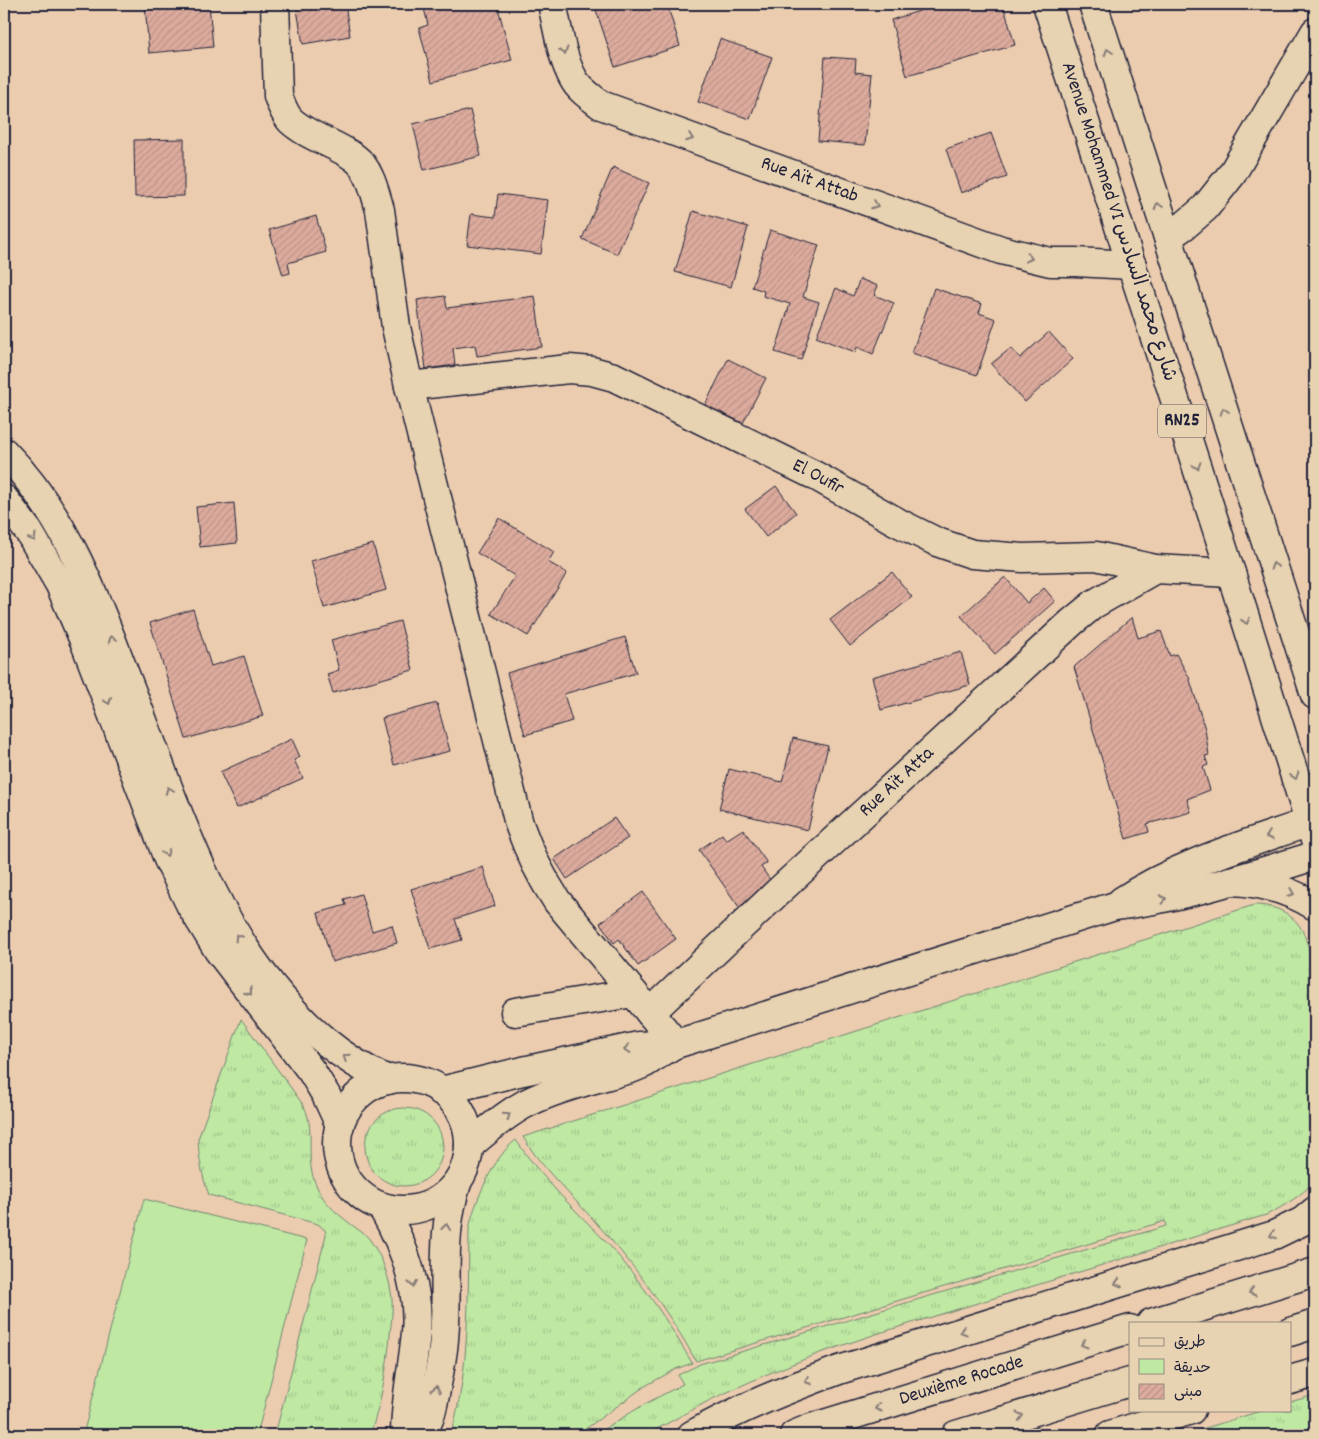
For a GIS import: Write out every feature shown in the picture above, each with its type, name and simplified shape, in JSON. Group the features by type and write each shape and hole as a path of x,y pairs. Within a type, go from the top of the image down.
{"main road":[{"path":"275,4 278,96 283,110 290,120 302,128 356,158 368,176 375,192 380,210 396,327 409,386 518,824 528,850 544,881 558,902 676,1044"},
{"name":"Rue Aït Attab","path":"552,4 564,54 574,79 585,93 601,105 1001,250 1050,262 1132,265"},
{"name":"Avenue Mohammed VI شارع محمد السادس","path":"1047,4 1313,827"},
{"name":"RN25","path":"1093,4 1315,695"},
{"path":"1168,237 1205,208 1232,174 1315,32"},
{"name":"El Oufir","path":"409,386 570,369 614,376 814,475 937,542 972,554 1016,558 1096,556 1155,569 1232,573"},
{"path":"4,452 13,461 52,514 84,571 191,848 211,891 235,933 262,973 290,1009 308,1027 346,1058 367,1071 388,1080"},
{"path":"4,499 29,532 60,585 85,643 168,859 191,906 223,957 315,1077 340,1125"},
{"name":"Rue Aït Atta","path":"650,1013 780,890 1072,622 1094,604 1155,569"},
{"path":"1115,906 1143,888 1172,873 1313,827"},
{"path":"469,1146 488,1129 525,1104 550,1094 633,1068 676,1044 1115,906 1166,899 1315,856"},
{"path":"1230,881 1268,885 1295,895 1315,906"},
{"path":"515,1012 633,993"},
{"path":"442,1091 515,1072 639,1046 676,1044"},
{"path":"421,1435 429,1418 441,1365 444,1338 448,1214 457,1183 466,1166 469,1133 465,1120 451,1099 442,1091 416,1080 402,1078 388,1080 367,1089 350,1105 340,1125 337,1146 340,1166 349,1184 364,1198 382,1207 403,1211 423,1207 442,1198 457,1183"},
{"path":"382,1207 395,1229 405,1252 416,1304 416,1330 405,1435"},
{"path":"692,1435 777,1393 838,1370 1274,1235 1303,1221 1315,1212"},
{"path":"1155,1322 1315,1272"},
{"path":"1292,1331 1315,1324"},
{"name":"Deuxième Rocade","path":"794,1435 811,1428 1129,1329"},
{"path":"1292,1379 1315,1373"},
{"path":"956,1435 1129,1382"},
{"path":"1110,1435 1185,1412"}],"green space":[{"path":"1254,905 1275,908 1293,918 1302,930 1314,975 1315,1181 1304,1191 1266,1215 876,1334 820,1353 710,1400 646,1435 594,1435 645,1404 683,1384 678,1375 700,1364 1166,1226 1165,1221 696,1361 661,1304 634,1268 546,1168 523,1137"},
{"path":"241,1019 304,1106 310,1127 311,1166 320,1193 334,1210 369,1238 379,1254 388,1277 392,1304 389,1348 380,1398 370,1435 275,1435 326,1235 325,1230 318,1224 209,1195 201,1167 198,1139"},
{"path":"404,1108 419,1111 432,1119 440,1132 443,1147 440,1162 432,1175 419,1183 404,1186 389,1183 376,1175 368,1162 365,1147 368,1132 376,1119 389,1111"},
{"path":"516,1140 548,1182 609,1245 632,1273 664,1317 692,1363 676,1369 645,1386 577,1435 451,1435 462,1384 465,1359 469,1229 475,1206 486,1181 500,1157"},
{"path":"144,1199 307,1240 257,1435 83,1435"},
{"path":"1315,1395 1315,1435 1183,1435 1258,1412 1292,1412 1292,1401"}],"building":[{"path":"145,4 209,4 213,47 149,53"},
{"path":"296,4 324,4 325,7 345,4 350,36 303,44"},
{"path":"423,4 497,4 512,60 433,81 419,28 428,25"},
{"path":"594,4 667,4 680,46 615,67"},
{"path":"941,4 1003,4 1015,45 907,76 891,20"},
{"path":"720,39 772,57 750,119 698,102"},
{"path":"825,57 856,59 855,72 872,74 865,145 818,141"},
{"path":"470,110 481,156 424,170 413,124"},
{"path":"991,133 1007,177 961,193 946,149"},
{"path":"184,139 184,196 135,197 134,140"},
{"path":"613,167 649,183 617,254 582,239"},
{"path":"498,194 548,200 541,254 467,245 471,214 495,217"},
{"path":"693,211 748,227 731,287 675,272"},
{"path":"316,216 326,252 288,263 290,273 283,275 269,230"},
{"path":"770,230 819,245 803,297 819,302 801,360 775,352 790,304 763,296 764,291 752,287"},
{"path":"860,279 878,286 874,295 894,303 873,354 857,347 855,352 816,337 836,288 853,296"},
{"path":"934,288 982,304 979,313 996,319 977,375 912,353"},
{"path":"445,296 447,308 535,296 542,347 477,356 475,345 453,348 455,365 426,369 417,300"},
{"path":"1049,332 1073,359 1025,402 991,364 1011,348 1020,358"},
{"path":"728,359 766,378 743,423 705,405"},
{"path":"776,486 796,513 766,537 745,509"},
{"path":"234,503 237,543 200,547 196,507"},
{"path":"499,518 554,552 548,562 567,573 528,636 491,614 515,576 477,553"},
{"path":"373,544 386,590 324,608 311,561"},
{"path":"892,572 912,597 850,646 830,620"},
{"path":"1005,577 1027,603 1044,588 1055,601 995,654 961,616"},
{"path":"193,609 211,666 244,656 263,716 186,739 150,623"},
{"path":"1132,617 1138,638 1161,631 1170,656 1176,654 1189,677 1205,729 1209,755 1205,756 1208,765 1203,767 1210,790 1187,799 1191,812 1147,824 1149,832 1126,839 1074,667"},
{"path":"400,621 413,670 333,693 327,674 339,670 331,640"},
{"path":"625,637 636,673 564,694 572,721 525,735 507,673"},
{"path":"961,652 970,685 881,710 872,677"},
{"path":"437,703 450,751 394,765 382,718"},
{"path":"793,738 828,746 808,830 719,809 729,769 782,782"},
{"path":"292,739 300,757 294,760 303,778 237,808 220,772"},
{"path":"614,818 628,838 567,879 554,859"},
{"path":"743,829 767,863 761,867 773,884 739,907 699,850 722,834 726,840"},
{"path":"483,867 495,906 455,919 462,940 430,949 411,889"},
{"path":"643,892 676,939 638,966 619,939 614,943 600,923"},
{"path":"361,894 372,931 392,925 397,943 332,962 318,913 346,905 344,899"}]}
